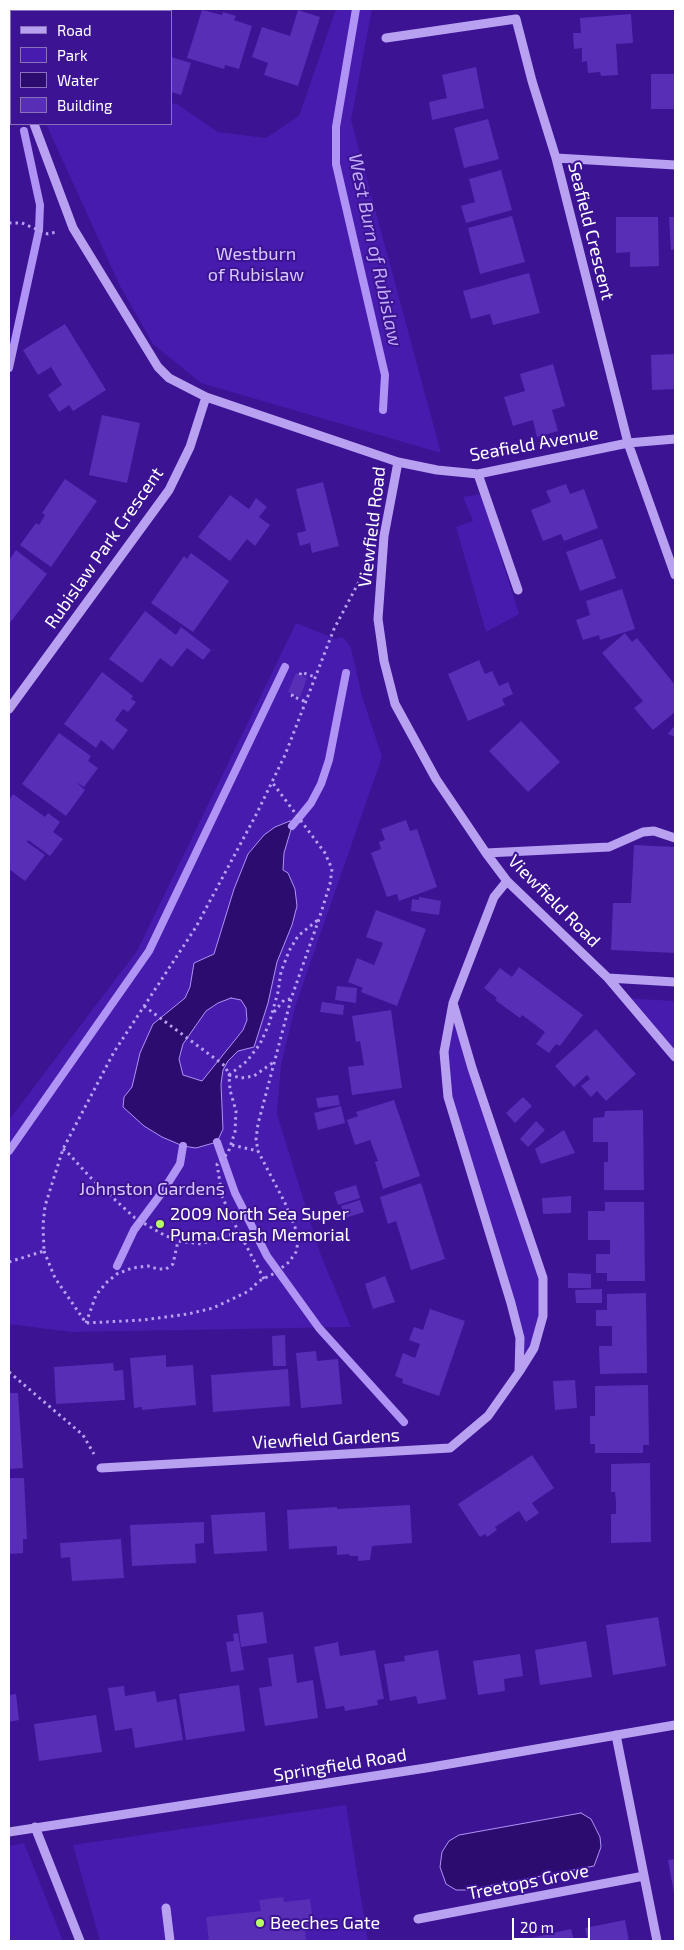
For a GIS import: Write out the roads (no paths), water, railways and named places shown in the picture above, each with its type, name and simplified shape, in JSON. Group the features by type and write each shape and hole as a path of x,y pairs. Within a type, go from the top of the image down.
{"street":[{"path":"386,38 516,19 518,9"},
{"name":"Seafield Crescent","path":"516,19 532,81 556,158 628,443 675,575"},
{"name":"Viewfield Road","path":"34,125 73,228 153,359 169,378 206,397 398,462 384,536 378,610 384,662 395,704 436,779 507,881 608,978 675,1057"},
{"path":"556,158 675,165"},
{"name":"Rubislaw Park Crescent","path":"9,709 168,490 190,447 206,397"},
{"name":"Seafield Avenue","path":"398,462 437,470 478,474 628,443 675,440"},
{"path":"478,474 518,590"},
{"path":"486,853 609,847 644,832 654,831 675,838"},
{"path":"507,881 494,896 453,1003 444,1052 448,1097 520,1338 519,1372"},
{"path":"608,978 675,982"},
{"name":"Viewfield Gardens","path":"101,1468 450,1448 488,1416 534,1348 543,1316 543,1278 472,1068 453,1003"},
{"name":"Springfield Road","path":"9,1832 426,1768 675,1725"},
{"path":"616,1735 657,1941"},
{"path":"35,1827 80,1941"},
{"name":"Treetops Grove","path":"418,1919 644,1876"},
{"path":"166,1908 170,1941"}],"water":[{"path":"290,821 292,826 284,853 283,870 288,873 295,889 297,906 292,925 277,962 268,1003 254,1047 238,1051 228,1061 223,1070 221,1084 223,1129 217,1142 196,1148 183,1146 162,1137 144,1126 123,1107 124,1097 132,1087 140,1053 153,1024 185,998 190,987 194,963 214,954 234,889 248,854 264,835 275,827","holes":["231,998 241,1000 246,1008 247,1020 243,1030 202,1081 183,1075 179,1059 183,1044 206,1011 218,1003"]},
{"path":"581,1813 591,1819 600,1837 601,1847 594,1866 467,1890 456,1890 446,1884 440,1867 442,1852 449,1841 459,1835"}],"waterway":[{"name":"West Burn of Rubislaw","path":"356,9 336,127 336,164 385,375 383,410"},
{"path":"9,368 39,230 40,205 24,131"},
{"path":"9,1151 149,951 285,667"},
{"path":"292,826 311,803 321,784 329,760 346,673"},
{"path":"217,1142 235,1193 267,1256 319,1328 404,1422"},
{"path":"117,1266 134,1230 180,1164 183,1146"}],"place":[{"name":"2009 North Sea Super Puma Crash Memorial","path":"160,1224"},
{"name":"Beeches Gate","path":"260,1923"}],"park label":[{"name":"Westburn of Rubislaw","path":"256,264"},
{"name":"Johnston Gardens","path":"152,1189"}]}
